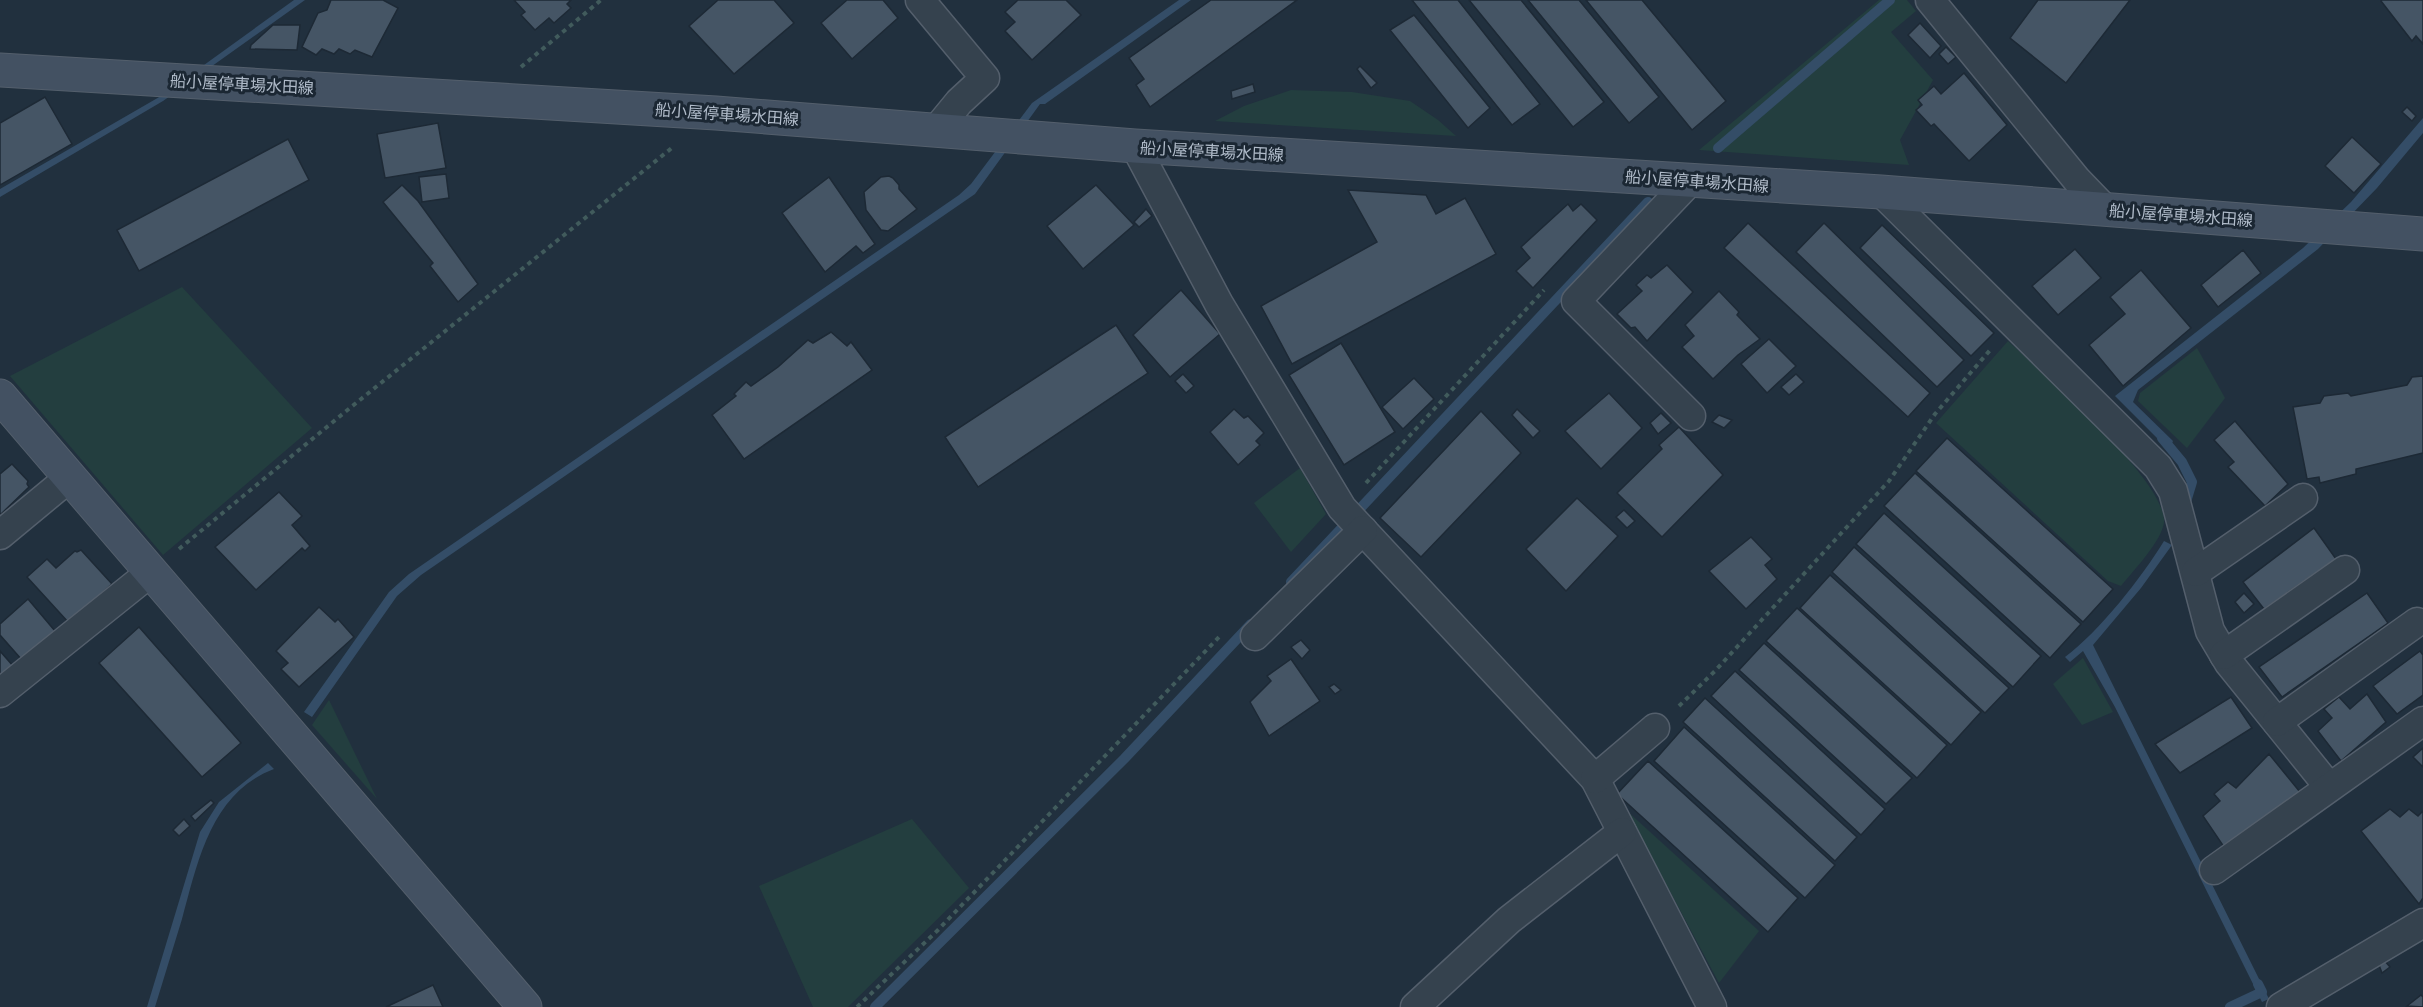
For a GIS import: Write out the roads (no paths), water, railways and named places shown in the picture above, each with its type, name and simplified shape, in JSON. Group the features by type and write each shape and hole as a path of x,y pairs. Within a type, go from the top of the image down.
{"main road":[{"name":"船小屋停車場水田線","path":"0,70 716,112 1135,146 1881,192 2423,234"},
{"path":"0,396 525,1007"}],"street":[{"path":"920,0 985,78 959,102 936,130"},
{"path":"1930,0 2077,180 2105,209"},
{"path":"1135,146 1219,304 1342,508 1595,779 1712,1007"},
{"path":"1691,180 1576,301 1691,416"},
{"path":"1881,192 2158,467 2173,491 2210,631 2224,655 2330,787"},
{"path":"0,535 70,477"},
{"path":"2196,573 2303,498"},
{"path":"1255,636 1363,530"},
{"path":"2224,655 2345,570"},
{"path":"0,693 151,572"},
{"path":"2277,722 2417,622"},
{"path":"2214,870 2423,721"},
{"path":"1595,779 1656,728"},
{"path":"1415,1007 1509,920 1622,832"},
{"path":"2281,1007 2423,923"}],"water":[{"path":"294,0 305,0 163,101 0,197 0,189 161,96"},
{"path":"1179,0 1191,0 1045,104 1040,104 975,194 421,575 397,596 312,717 304,712 389,592 409,574 959,195 971,184 1032,103"},
{"path":"2423,118 2423,133 2377,188 2318,249 2138,390 2133,402 2173,441 2169,450 2115,396 2303,248 2351,202"},
{"path":"2164,541 2172,545 2141,588 2093,645 2269,999 2262,1002 2115,707 2083,651 2070,662 2065,657 2092,633 2119,603"},
{"path":"268,763 274,769 253,780 235,794 210,831 194,874 155,1007 147,1007 200,832 219,802"}],"waterway":[{"path":"1718,148 1890,0"},
{"path":"1291,582 1648,202"},
{"path":"2162,438 2182,462 2192,482 2185,505"},
{"path":"875,1007 1124,759 1251,624"},
{"path":"2230,1007 2262,992 2258,984"}]}
